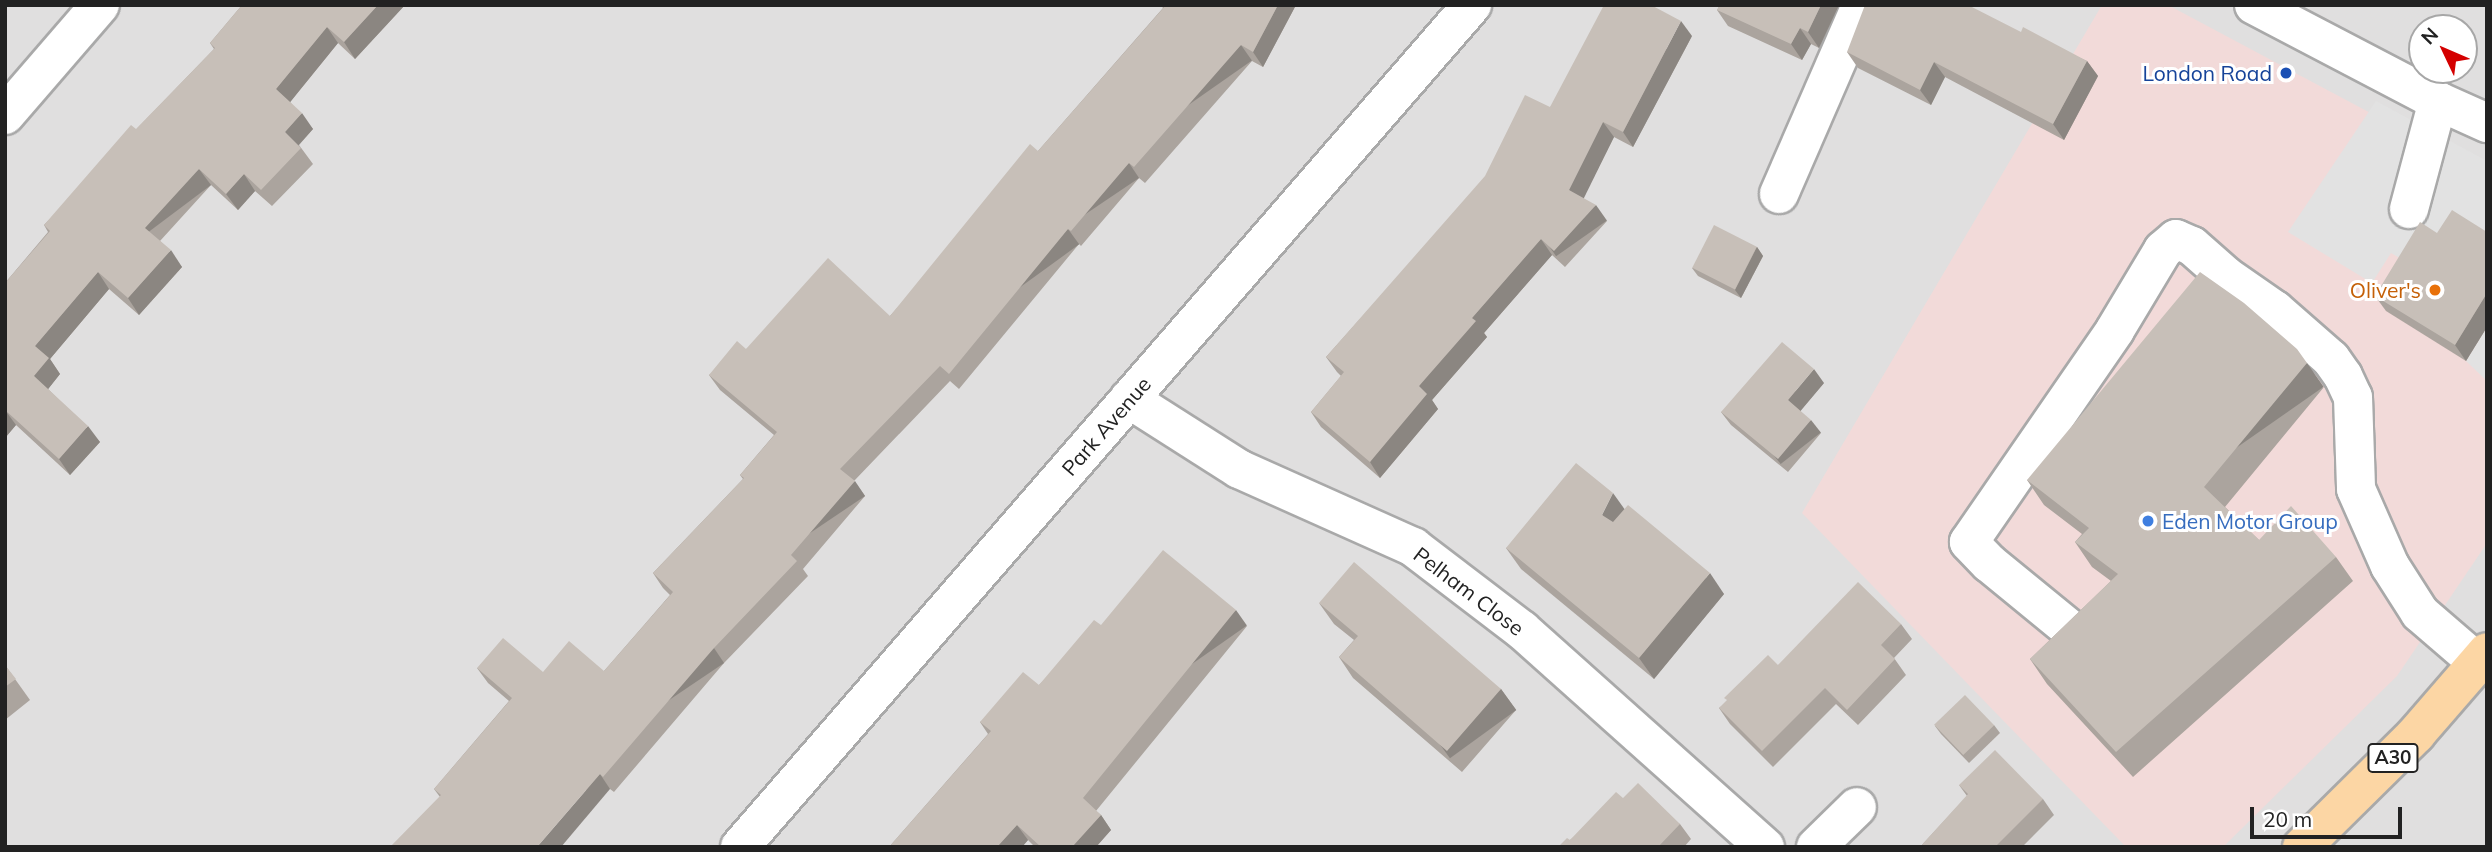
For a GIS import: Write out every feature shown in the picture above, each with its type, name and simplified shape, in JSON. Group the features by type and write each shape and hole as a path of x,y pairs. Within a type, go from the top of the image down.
{"main road":[{"name":"A30","path":"2302,847 2416,734 2482,658"}],"street":[{"path":"5,114 100,5"},
{"name":"Park Avenue","path":"740,847 1472,5"},
{"path":"1779,194 1861,5"},
{"path":"2254,5 2438,101 2487,123"},
{"path":"2409,209 2438,101"},
{"path":"2071,630 1989,563 1969,542 2115,330 2163,250 2176,239 2192,246 2226,276 2275,310 2331,359 2353,397 2356,489 2390,566 2420,613 2482,658"},
{"name":"Pelham Close","path":"1129,399 1239,469 1413,547 1522,630 1765,847"},
{"path":"1816,847 1857,807"}],"shaded area":[{"path":"5,5 2487,5 2487,847 5,847"},
{"path":"2102,5 2168,5 2487,175 2487,543 2397,676 2223,847 2126,847 1802,513"},
{"path":"2376,101 2487,161 2487,241 2413,266 2391,253 2372,283 2288,232"},
{"path":"2487,327 2487,381 2466,361"}],"building":[{"path":"242,5 378,5 344,42 327,27 276,89 302,113 285,132 301,148 261,190 244,174 226,194 199,169 145,228 171,250 128,298 98,272 35,346 49,358 34,376 88,426 59,459 5,410 5,283 50,231 44,225 131,125 136,129 215,48 210,43"},
{"path":"1166,5 1278,5 1253,52 1241,45 1134,167 1129,163 1071,231 1068,229 949,374 940,366 840,469 855,481 791,555 797,561 714,648 603,777 600,774 537,847 390,847 441,795 434,789 512,698 477,668 503,638 543,672 569,641 604,671 673,592 653,573 744,478 740,475 777,432 709,375 737,341 746,349 828,258 890,316 1030,144 1038,151"},
{"path":"1604,5 1651,5 1681,21 1623,132 1603,122 1569,190 1596,205 1554,251 1541,239 1472,318 1476,321 1419,386 1427,394 1370,462 1311,412 1344,372 1326,357 1485,176 1525,95 1550,107"},
{"path":"1720,5 1821,5 1808,32 1800,28 1791,44 1717,10"},
{"path":"1865,5 1968,5 2021,32 2023,27 2087,61 2053,124 1934,62 1920,90 1847,52"},
{"name":"Oliver's","path":"2452,210 2487,232 2487,293 2455,345 2375,296 2420,222 2437,233"},
{"path":"1714,225 1757,247 1735,290 1692,268"},
{"name":"Eden Motor Group","path":"2200,272 2244,303 2297,349 2307,363 2204,487 2259,540 2291,506 2336,557 2116,752 2030,659 2118,574 2075,542 2089,528 2027,480"},
{"path":"1782,342 1814,369 1788,400 1811,420 1778,459 1721,412"},
{"path":"1576,463 1613,493 1602,515 1613,522 1628,505 1710,573 1639,658 1506,548"},
{"path":"1163,550 1236,610 1083,798 1101,815 1072,847 1041,847 1017,825 997,847 889,847 991,731 980,722 1023,672 1039,685 1094,620 1101,625"},
{"path":"1354,562 1501,689 1447,751 1339,657 1358,636 1319,603"},
{"path":"1858,582 1901,624 1881,645 1895,659 1847,710 1825,688 1762,751 1719,708 1727,700 1724,698 1768,655 1778,665"},
{"path":"5,665 16,679 5,687"},
{"path":"1965,695 1994,725 1963,755 1934,725"},
{"path":"1995,750 2043,799 1995,847 1920,847 1968,794 1959,785"},
{"path":"1638,783 1680,824 1658,847 1558,847 1567,838 1570,840 1616,792 1623,798"}],"place":[{"name":"London Road","path":"2286,73"},
{"name":"Oliver's","path":"2435,290"},
{"name":"Eden Motor Group","path":"2148,521"}]}
